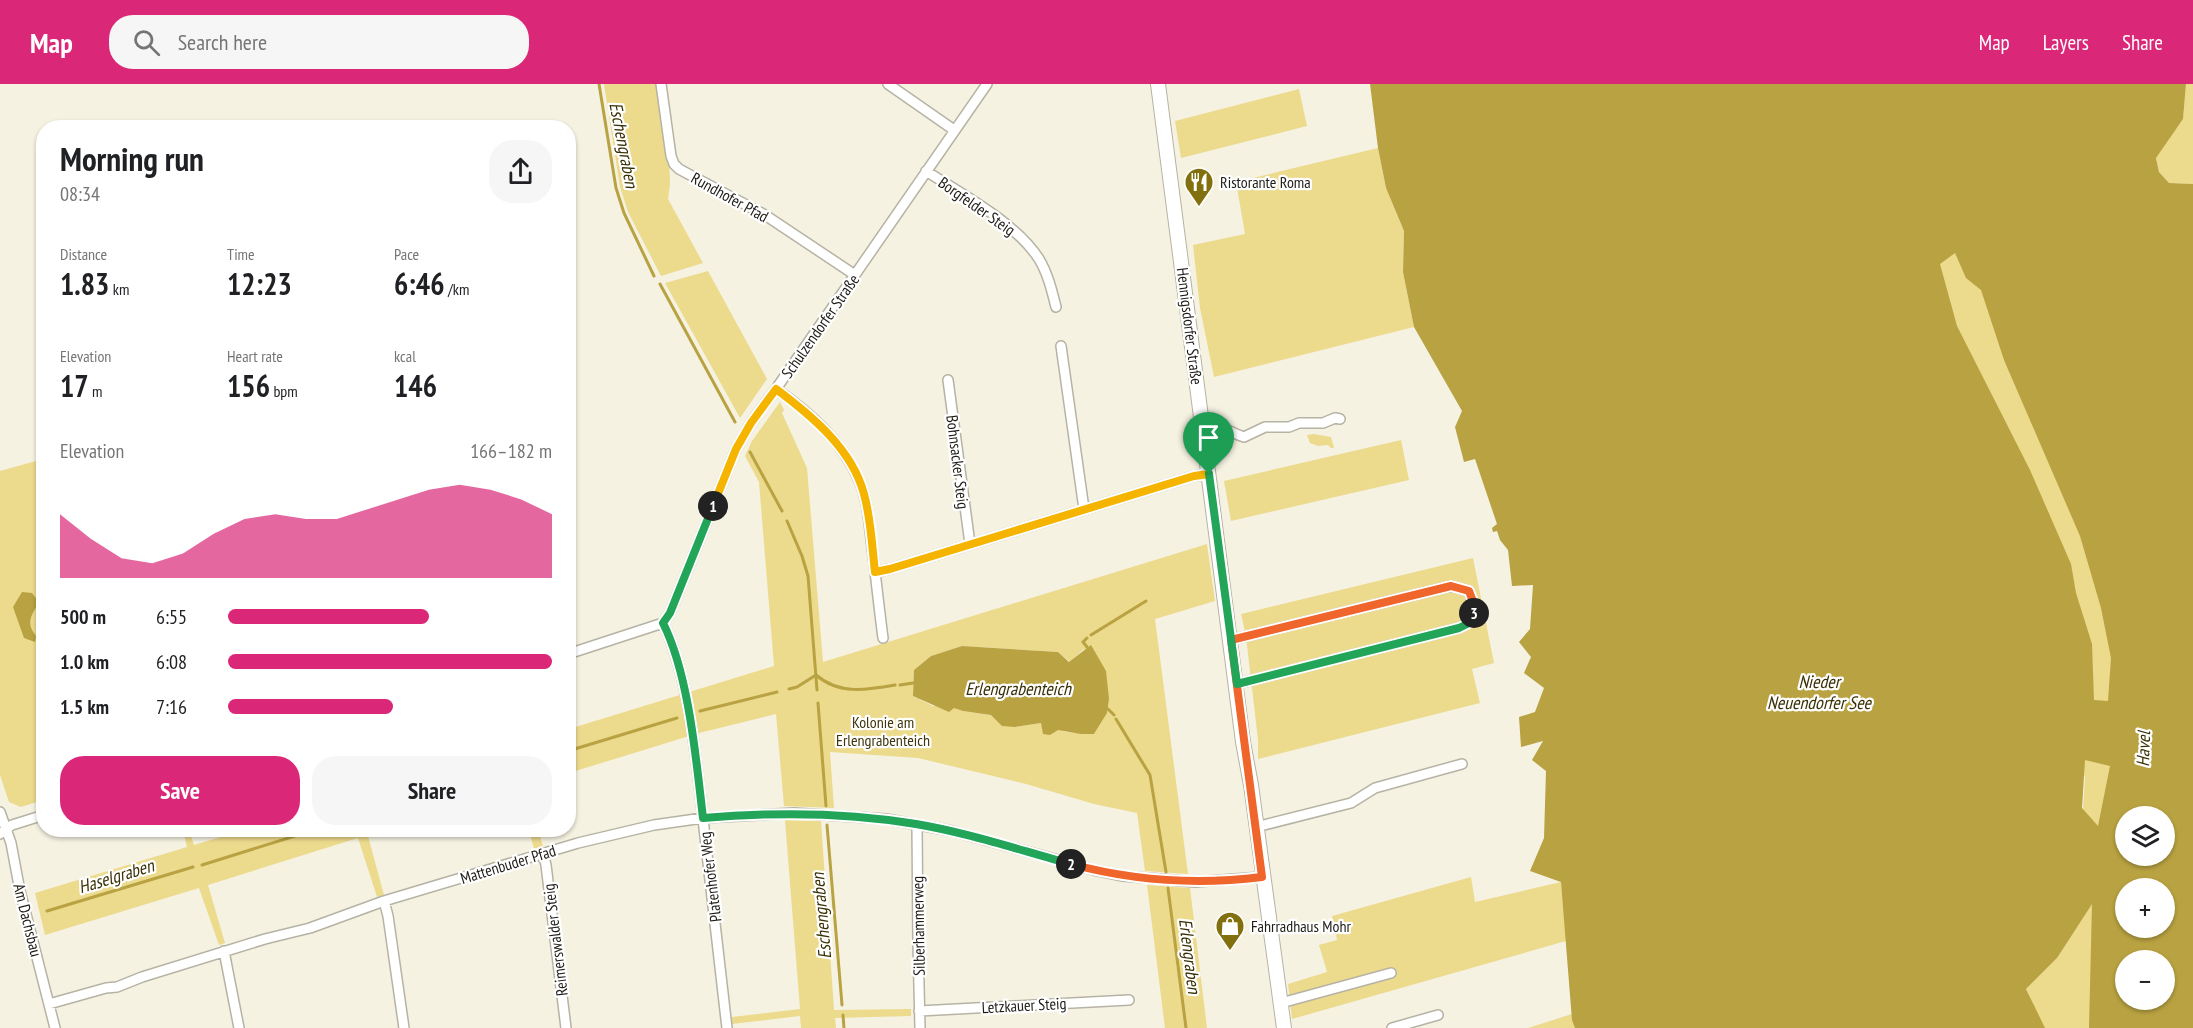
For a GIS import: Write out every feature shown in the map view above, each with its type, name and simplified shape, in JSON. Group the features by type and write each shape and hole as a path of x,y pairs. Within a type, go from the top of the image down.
{"main road":[{"name":"Hennigsdorfer Straße","path":"1158,84 1243,742 1284,1028"}],"street":[{"name":"Rundhofer Pfad","path":"661,84 671,156 679,169 759,211 855,275"},
{"path":"888,84 954,130"},
{"name":"Schulzendorfer Straße","path":"663,623 670,613 736,449 751,423 987,84"},
{"name":"Borgfelder Steig","path":"926,171 979,206 1021,238 1042,265 1056,307"},
{"path":"1061,346 1084,509"},
{"name":"Bohnsacker Steig","path":"948,381 970,544"},
{"path":"776,389 808,413 843,452 856,473 867,508 883,638"},
{"path":"1203,427 1215,425 1226,427 1244,437 1265,427 1289,427 1299,423 1323,423 1335,418 1341,419"},
{"path":"875,572 1194,476 1209,474"},
{"path":"1231,640 1451,586 1469,591 1474,604 1473,616 1467,624 1459,628 1237,684"},
{"path":"576,651 663,623"},
{"name":"Platenhofer Weg","path":"663,623 674,654 687,708 703,818 727,1028"},
{"path":"1256,827 1351,803 1375,788 1462,764"},
{"name":"Am Dachsbau","path":"0,812 3,832 55,1028"},
{"name":"Mattenbuder Pfad","path":"49,1004 129,983 224,951 310,928 384,902 543,853 615,833 703,818 794,813 839,815 917,824 1123,876 1195,882 1262,877"},
{"path":"3,832 36,818"},
{"name":"Silberhammerweg","path":"917,824 920,1028"},
{"name":"Reimerswalder Steig","path":"543,853 566,1028"},
{"path":"384,902 404,1028"},
{"path":"224,951 239,1028"},
{"path":"1281,1003 1391,973"},
{"name":"Letzkauer Steig","path":"919,1011 1129,1000"},
{"path":"1392,1028 1438,1015"}],"green space":[{"path":"604,84 659,84 669,158 668,199 703,263 661,276 628,212 620,187"},
{"path":"2186,84 2193,84 2193,184 2169,183 2159,172 2156,157 2183,119"},
{"path":"1299,89 1307,126 1181,158 1175,121"},
{"path":"1378,148 1386,188 1404,231 1403,272 1414,327 1214,377 1200,308 1193,245 1245,234 1236,182"},
{"path":"1943,245 1970,251 2087,542 2117,659 2099,930 2099,1028 2031,1028 2035,1009 2026,989 2057,958 2080,852 2085,778 2064,690 1925,273"},
{"path":"708,271 767,379 740,418 665,283"},
{"name":"Kolonie am Erlengrabenteich","path":"780,402 784,410 782,413 807,468 823,662 1207,544 1215,601 1155,619 1188,874 1145,871 1137,813 918,758 830,752 834,808 784,806 776,714 699,733 576,771 576,727 774,666 759,482 745,456 752,441","holes":["962,646 1058,652 1070,662 1084,649 1109,699 1107,713 1094,734 1066,732 1041,723 1015,727 991,715 963,711 954,707 933,706 913,696 914,670 931,656"]},
{"path":"1307,435 1331,437 1334,448 1310,443"},
{"path":"1401,440 1409,480 1231,521 1224,481"},
{"path":"36,461 36,802 21,807 9,802 0,775 0,471"},
{"path":"1473,558 1494,663 1472,669 1480,703 1258,759 1258,740 1246,636 1241,614"},
{"path":"785,820 821,821 834,1010 911,1009 911,1016 835,1018 836,1028 801,1028 800,1016 732,1024 732,1017 800,1009"},
{"path":"185,837 191,837 194,845 221,837 368,837 384,895 377,897 358,838 208,885 225,943 219,945 199,888 45,935 35,893 187,847"},
{"path":"531,837 540,837 543,846 534,849"},
{"path":"1471,877 1475,902 1561,882 1565,926 1575,952 1572,1010 1566,941 1292,1019 1288,984 1327,972 1319,945 1337,940 1332,916"},
{"path":"1147,885 1190,888 1207,1028 1165,1028"},
{"path":"1572,1014 1573,1020 1592,1028 1528,1028"}],"water":[{"name":"Nieder Neuendorfer See","path":"1370,84 2186,84 2183,119 2156,158 2159,172 2169,183 2193,184 2193,1028 2089,1028 2092,904 2057,958 2026,989 2045,1028 1575,1028 1572,1020 1561,882 1530,871 1544,838 1546,771 1532,760 1543,741 1521,747 1519,717 1535,712 1544,688 1524,673 1531,657 1519,642 1530,629 1533,585 1512,586 1508,550 1500,540 1497,531 1493,532 1492,528 1497,524 1475,459 1464,462 1455,427 1462,411 1414,327 1403,272 1404,231 1386,188 1378,148","holes":["1955,253 1966,278 1981,290 2004,360 2080,536 2101,608 2111,658 2108,701 2094,700 2092,644 2076,593 2071,564 2030,470 1957,326 1940,264","2085,760 2110,766 2098,826 2082,808"]},
{"path":"22,592 32,593 36,598 36,608 30,623 36,636 35,642 24,638 13,607"},
{"name":"Erlengrabenteich","path":"1091,645 1106,671 1109,699 1107,713 1094,734 1058,730 1050,735 1043,734 1041,723 1015,727 1002,726 991,715 954,708 949,712 913,696 914,670 931,656 962,646 1058,652 1069,662"}],"waterway":[{"name":"Eschengraben","path":"599,84 616,188 624,213 654,276"},
{"name":"Eschengraben","path":"660,284 735,422"},
{"name":"Eschengraben","path":"750,452 782,511"},
{"name":"Eschengraben","path":"787,521 808,576 817,690"},
{"path":"1091,635 1146,601"},
{"path":"1087,638 1083,642 1087,647"},
{"name":"Erlengraben","path":"789,689 797,687 816,675 834,686 844,688 864,689 895,685"},
{"name":"Erlengraben","path":"900,685 913,683"},
{"name":"Haselgraben","path":"700,711 777,692"},
{"name":"Eschengraben","path":"818,703 826,806"},
{"name":"Erlengraben","path":"1108,709 1114,715"},
{"name":"Haselgraben","path":"576,749 677,718"},
{"name":"Erlengraben","path":"1116,719 1150,775 1166,872"},
{"name":"Eschengraben","path":"827,825 842,1005"},
{"name":"Haselgraben","path":"202,865 292,837"},
{"name":"Haselgraben","path":"47,911 193,867"},
{"name":"Erlengraben","path":"1168,888 1186,1028"},
{"name":"Eschengraben","path":"843,1015 844,1028"}],"place":[{"name":"Ristorante Roma","path":"1199,208"},
{"name":"Fahrradhaus Mohr","path":"1230,952"}],"route":[{"path":"1209,474 1194,476 875,572 864,492 856,473 843,452 818,423 776,389 751,423 736,449 670,613 663,623 669,636 687,708 703,818 794,813 886,819 952,831 1068,864 1123,876 1179,882 1262,877 1231,640 1451,586 1469,591 1474,604 1473,616 1467,624 1459,628 1237,684 1231,640 1209,474"}],"water label":[{"name":"Havel","path":"2143,749"}]}
